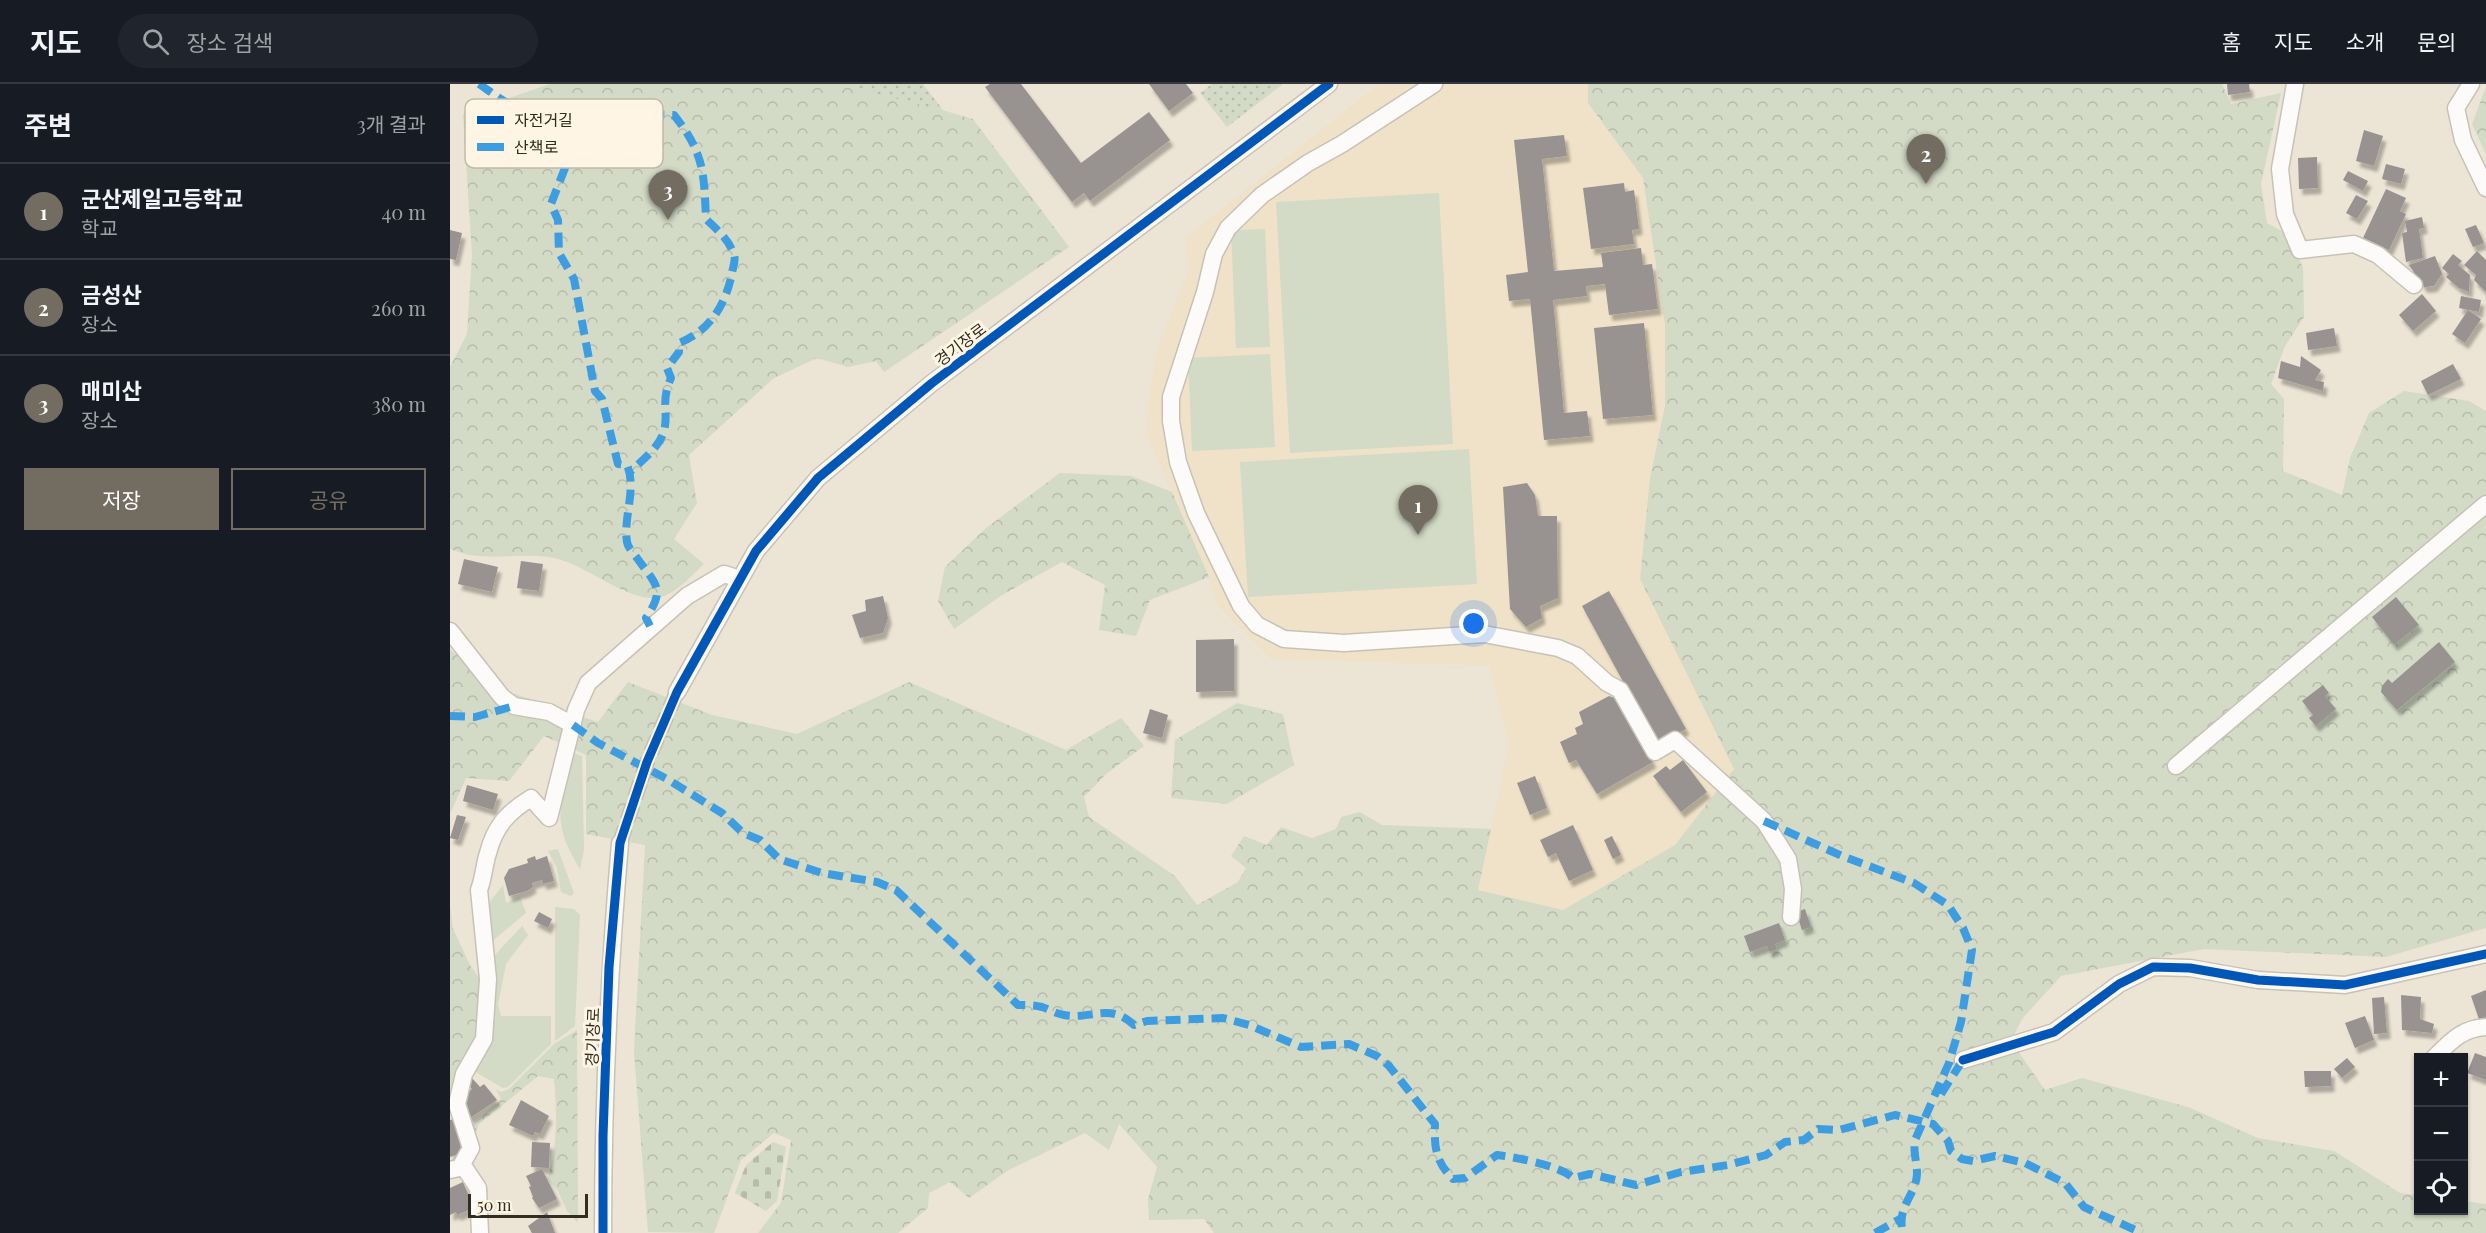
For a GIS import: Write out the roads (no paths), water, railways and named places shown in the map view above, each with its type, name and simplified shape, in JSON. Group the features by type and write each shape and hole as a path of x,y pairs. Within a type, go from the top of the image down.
{"street":[{"name":"경기장로","path":"677,692 756,551 819,478 932,383 1329,84"},
{"path":"1434,84 1342,144 1308,163 1262,195 1228,228 1214,254 1205,292 1171,397 1170,421 1178,462 1196,513 1240,606 1257,625 1284,639 1344,643 1484,634 1558,648 1576,656 1620,690 1655,752 1675,740 1764,821 1788,859 1793,889 1791,917"},
{"path":"2295,84 2280,169 2285,214 2301,250 2354,244 2378,255 2414,285"},
{"path":"2471,84 2456,108 2463,140 2486,188"},
{"path":"2176,766 2486,504"},
{"path":"480,1233 478,1188 457,1168 462,1164 471,1148 457,1104 464,1074 484,1039 488,997 479,890 484,876 487,854 504,818 510,811 531,798 549,818 576,710 588,683 636,638 704,583 724,574 740,579"},
{"path":"450,631 502,697 514,706 549,712 573,725"},
{"name":"경기장로","path":"603,1233 603,1136 609,967 620,843"},
{"path":"1963,1060 2054,1032 2119,984 2153,967 2190,968 2258,980 2344,985 2486,954"},
{"path":"2439,1053 2458,1035 2473,1028 2486,1027"}],"tunnel":[{"path":"620,843 647,762 677,692"}],"place":[{"name":"금성산","path":"1926,184"},
{"name":"매미산","path":"668,220"},
{"name":"군산제일고등학교","path":"1418,535"}]}
